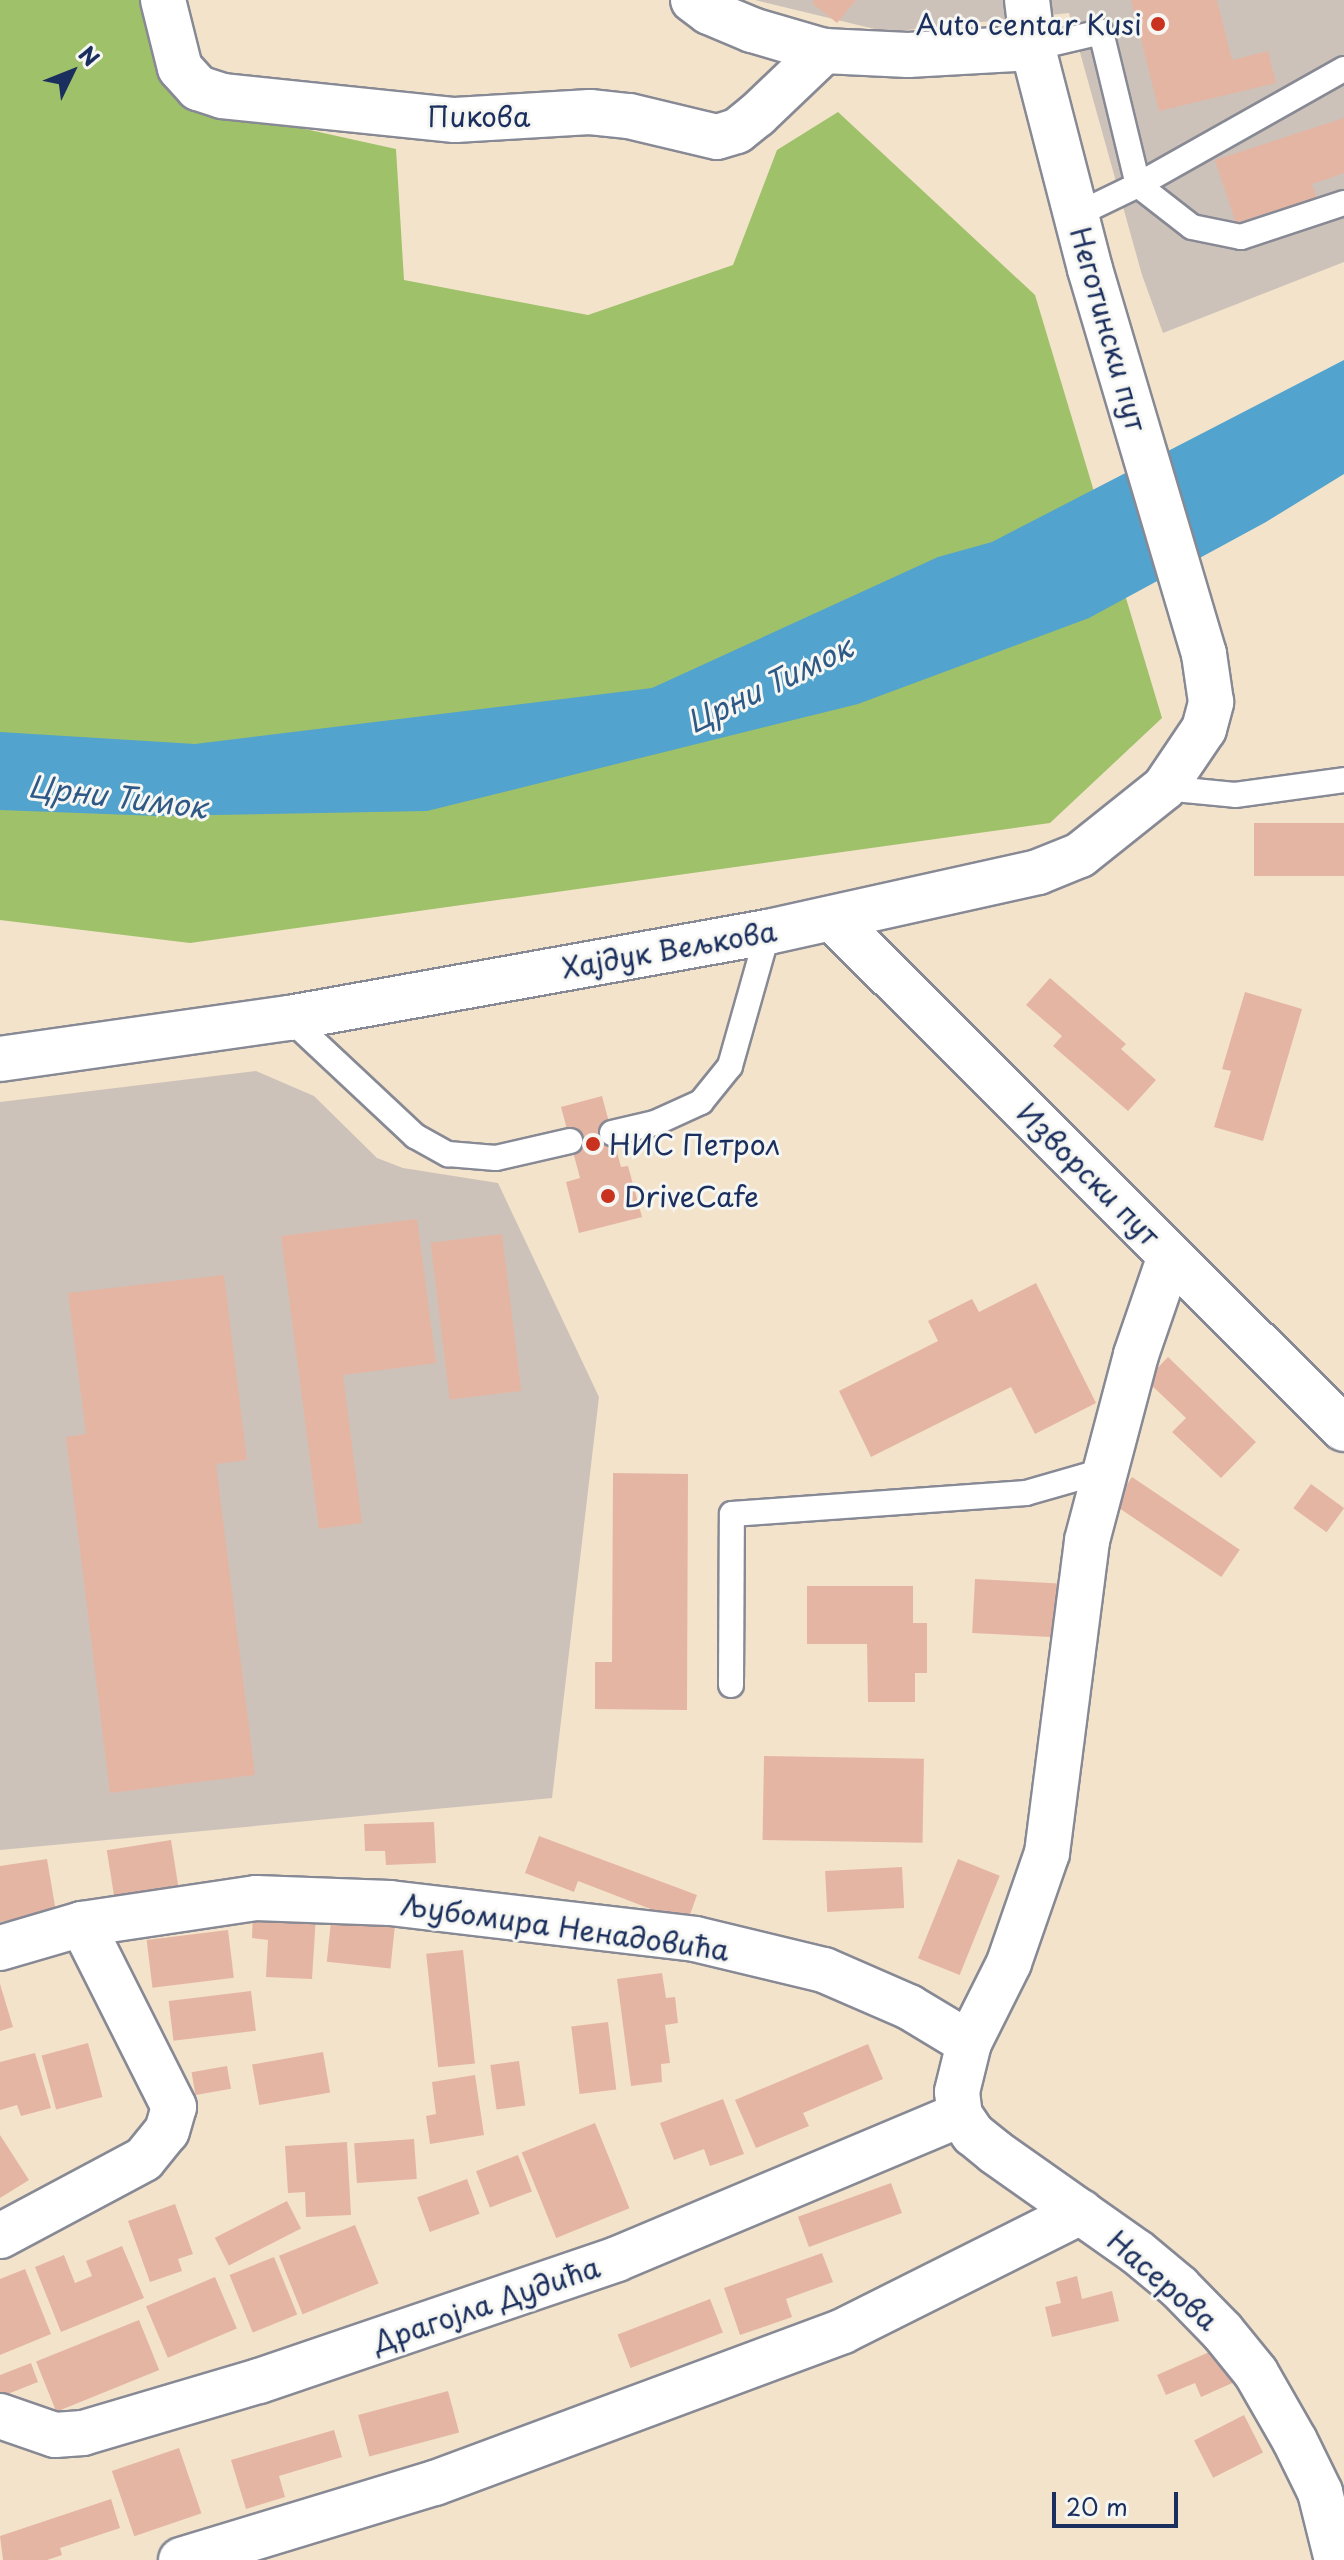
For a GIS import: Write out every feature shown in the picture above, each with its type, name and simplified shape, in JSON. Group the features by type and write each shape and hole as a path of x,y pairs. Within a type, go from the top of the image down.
{"street":[{"name":"Пикова","path":"163,0 180,68 198,88 222,96 455,120 590,112 629,116 717,137 737,131 757,115 824,51"},
{"path":"693,0 709,12 752,30 824,51 908,55 1033,48"},
{"name":"Неготински пут","path":"1027,0 1033,48 1090,269 1204,654"},
{"name":"Хајдук Вељкова","path":"0,1059 289,1018 768,932 1052,866 1080,855 1164,788 1204,729 1211,702 1204,654"},
{"name":"Изворски пут","path":"833,919 1344,1429"},
{"path":"960,2115 957,2092 969,2043 1009,1963 1047,1853 1087,1541 1136,1355 1170,1256"},
{"name":"Љубомира Ненадовића","path":"0,1948 82,1924 256,1898 390,1903 695,1939 824,1970 909,2007 969,2043"},
{"path":"0,2236 144,2159 167,2131 174,2107 82,1924"},
{"name":"Насерова","path":"960,2115 984,2143 1179,2287 1222,2331 1256,2373 1320,2492 1337,2560"},
{"name":"Драгојла Дудића","path":"0,2416 55,2435 83,2433 259,2381 617,2259 960,2115"},
{"path":"181,2560 435,2483 843,2331 1081,2212"}],"lane":[{"path":"1033,48 1101,32 1138,185 1192,227 1241,237 1344,203"},
{"path":"1076,215 1138,185 1344,69"},
{"path":"1164,788 1235,795 1344,780"},
{"path":"612,1133 655,1123 701,1102 730,1066 768,932"},
{"path":"289,1018 415,1136 448,1154 496,1158 570,1141"},
{"path":"731,1685 732,1514 1026,1493 1106,1470"}],"shaded area":[{"path":"755,0 1344,0 1344,262 1163,333 1142,275 1069,13 887,32"},
{"path":"256,1071 314,1096 377,1158 403,1168 498,1183 599,1397 552,1798 0,1850 0,1102"}],"green space":[{"path":"0,0 146,0 178,101 396,149 404,280 588,315 733,265 777,150 838,112 1035,295 1162,718 1050,823 190,943 0,920"}],"water":[{"name":"Црни Тимок","path":"1344,360 1344,474 1266,522 1089,618 858,704 427,811 158,816 0,810 0,732 195,744 652,688 938,557 992,542"}],"building":[{"path":"814,0 856,0 837,23 812,3"},
{"path":"1131,0 1217,0 1232,60 1268,51 1276,83 1159,111"},
{"path":"1344,118 1344,173 1312,184 1319,204 1276,218 1273,211 1236,223 1215,160"},
{"path":"1254,823 1344,823 1344,876 1254,876"},
{"path":"1050,978 1126,1044 1121,1049 1156,1080 1128,1111 1053,1046 1062,1036 1026,1005"},
{"path":"1245,992 1302,1009 1263,1141 1214,1127 1231,1071 1222,1069"},
{"path":"602,1096 621,1167 628,1166 642,1217 579,1233 566,1182 580,1178 561,1107"},
{"path":"417,1219 436,1363 343,1375 362,1523 319,1529 281,1236"},
{"path":"502,1234 521,1391 450,1400 431,1243"},
{"path":"224,1275 247,1460 216,1464 255,1775 110,1793 66,1437 86,1434 68,1293"},
{"path":"1036,1283 1096,1403 1035,1434 1011,1387 871,1457 839,1391 938,1341 928,1321 972,1299 979,1312"},
{"path":"1168,1357 1256,1442 1221,1478 1172,1432 1186,1418 1146,1380"},
{"path":"613,1473 688,1474 687,1710 595,1709 595,1662 612,1662"},
{"path":"1132,1477 1240,1550 1221,1577 1114,1504"},
{"path":"1311,1484 1344,1508 1327,1532 1293,1508"},
{"path":"975,1579 1059,1583 1056,1637 972,1633"},
{"path":"807,1586 913,1586 913,1623 927,1623 927,1673 915,1673 915,1702 868,1702 867,1644 807,1644"},
{"path":"764,1756 924,1759 923,1843 763,1840"},
{"path":"434,1822 436,1863 386,1865 385,1851 365,1851 364,1824"},
{"path":"539,1836 697,1895 687,1923 578,1881 574,1892 525,1873"},
{"path":"171,1840 178,1886 114,1897 107,1850"},
{"path":"47,1859 56,1912 0,1922 0,1866"},
{"path":"958,1859 1000,1876 960,1975 918,1958"},
{"path":"902,1867 904,1908 827,1912 825,1871"},
{"path":"253,1911 316,1915 312,1979 266,1977 268,1940 252,1938"},
{"path":"332,1912 396,1919 390,1968 327,1962"},
{"path":"228,1930 234,1978 152,1988 147,1940"},
{"path":"463,1950 475,2063 438,2067 426,1954"},
{"path":"662,1973 666,1998 675,1997 678,2023 665,2025 670,2063 661,2064 662,2082 631,2086 617,1979"},
{"path":"0,1984 13,2027 0,2031"},
{"path":"251,1991 256,2031 173,2041 169,2001"},
{"path":"608,2022 616,2089 580,2094 571,2027"},
{"path":"88,2043 102,2097 56,2110 42,2055"},
{"path":"868,2044 883,2079 803,2113 809,2126 756,2148 735,2100"},
{"path":"323,2052 330,2092 259,2105 252,2065"},
{"path":"35,2053 51,2108 21,2116 17,2105 0,2110 0,2062"},
{"path":"519,2061 525,2106 497,2110 490,2065"},
{"path":"227,2066 231,2089 196,2095 192,2072"},
{"path":"475,2075 484,2135 430,2144 426,2116 436,2114 432,2082"},
{"path":"723,2099 744,2154 710,2166 704,2149 674,2160 660,2123"},
{"path":"595,2123 629,2208 556,2238 522,2153"},
{"path":"0,2135 29,2180 0,2198"},
{"path":"414,2139 417,2179 357,2183 354,2143"},
{"path":"347,2142 351,2215 306,2217 305,2192 288,2193 285,2146"},
{"path":"518,2155 532,2191 490,2208 476,2171"},
{"path":"467,2179 480,2214 430,2232 417,2197"},
{"path":"891,2183 902,2213 809,2247 798,2217"},
{"path":"287,2201 301,2229 229,2265 215,2238"},
{"path":"175,2204 193,2254 178,2259 182,2271 150,2282 128,2221"},
{"path":"355,2225 379,2283 303,2314 279,2256"},
{"path":"122,2246 144,2298 61,2332 35,2267 64,2255 75,2283 92,2276 86,2261"},
{"path":"822,2253 833,2282 786,2299 792,2317 740,2335 724,2288"},
{"path":"274,2257 297,2314 253,2332 229,2275"},
{"path":"25,2269 51,2334 0,2355 0,2279"},
{"path":"1077,2276 1082,2299 1112,2291 1119,2321 1052,2337 1045,2307 1061,2303 1056,2282"},
{"path":"215,2277 237,2329 168,2358 146,2306"},
{"path":"710,2299 723,2333 630,2368 618,2334"},
{"path":"139,2320 159,2370 56,2412 36,2362"},
{"path":"1223,2346 1239,2380 1201,2397 1195,2383 1166,2395 1157,2375"},
{"path":"31,2363 38,2382 0,2397 0,2375"},
{"path":"448,2391 459,2433 369,2457 358,2415"},
{"path":"1244,2415 1263,2452 1213,2478 1194,2440"},
{"path":"334,2430 342,2457 279,2476 285,2497 246,2509 231,2460"},
{"path":"179,2448 201,2513 134,2536 112,2471"},
{"path":"111,2499 120,2528 60,2548 62,2555 47,2560 3,2560 0,2536"}],"place":[{"name":"Auto centar Kusi","path":"1158,24"},
{"name":"НИС Петрол","path":"593,1144"},
{"name":"DriveCafe","path":"608,1196"}]}
